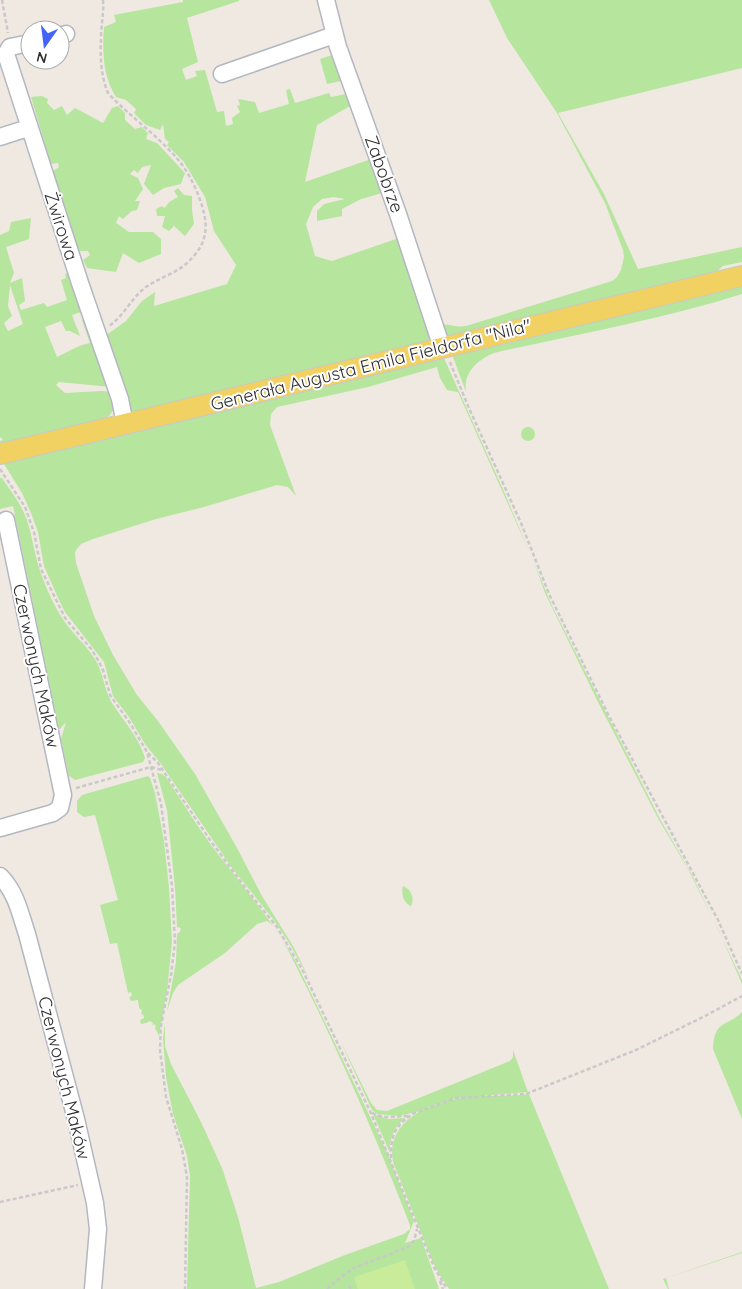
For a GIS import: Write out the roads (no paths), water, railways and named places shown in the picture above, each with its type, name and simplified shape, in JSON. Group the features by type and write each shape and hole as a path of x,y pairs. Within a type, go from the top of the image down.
{"main road":[{"name":"Generała Augusta Emila Fieldorfa \"Nila\"","path":"0,454 742,276"}],"street":[{"name":"Zabobrze","path":"326,0 334,35 398,214 443,348"},
{"path":"222,74 334,35"},
{"path":"5,59 20,49"},
{"name":"Żwirowa","path":"5,59 120,399 125,424"},
{"path":"0,137 28,128"},
{"name":"Czerwonych Maków","path":"0,828 54,814 60,808 63,792 6,520"},
{"name":"Czerwonych Maków","path":"0,876 14,894 27,934 92,1186 98,1229 93,1289"}]}
